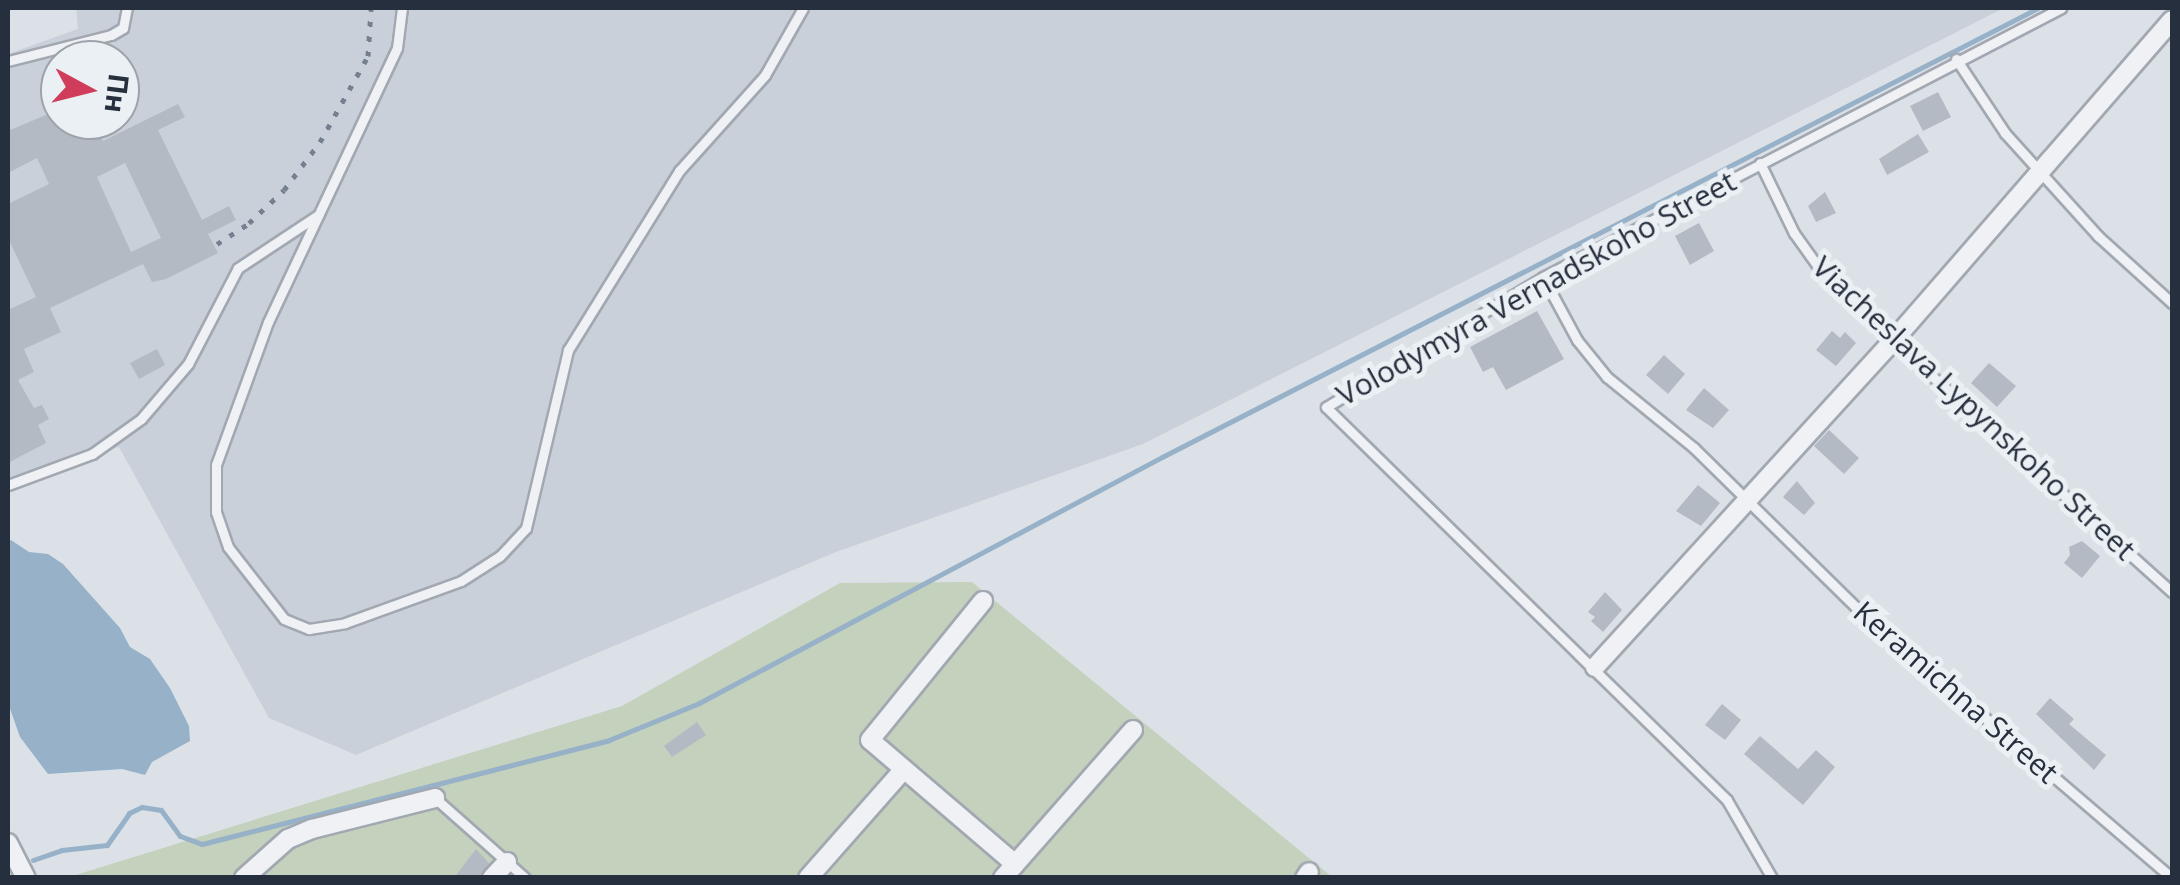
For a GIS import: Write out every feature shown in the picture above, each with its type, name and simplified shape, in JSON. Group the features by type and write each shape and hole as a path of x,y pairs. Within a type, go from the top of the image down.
{"street":[{"path":"1595,666 1892,341 2172,20"},
{"path":"983,601 870,740 1009,871 1133,730"},
{"path":"808,878 904,769"},
{"path":"244,878 288,838 312,828 436,798"},
{"path":"8,843 26,878"},
{"path":"492,878 507,862"}],"lane":[{"path":"8,61 110,34 123,28 127,8"},
{"path":"402,8 396,48 268,322 216,465 216,512 228,547 284,619 309,629 345,623 461,582 500,556 526,528 568,350 678,172 765,75 803,8"},
{"name":"Volodymyra Vernadskoho Street","path":"1772,878 1734,807 1595,666 1326,410 1334,399 1543,277 1956,59 2061,8"},
{"path":"1956,59 1983,106 2098,236 2172,303"},
{"name":"Viacheslava Lypynskoho Street","path":"1760,162 1810,257 1892,341 2172,592"},
{"path":"8,485 92,454 142,419 188,364 238,268 321,214"},
{"name":"Keramichna Street","path":"1543,277 1577,340 1607,378 1694,448 1857,608 2172,878"},
{"path":"436,798 525,878"}],"shaded area":[{"path":"76,8 2004,8 1143,444 836,552 356,755 269,718 119,447 8,484 8,54 40,43 40,140 140,140 140,40 47,40 78,29"}],"green space":[{"path":"972,582 1332,877 66,878 622,706 840,583"}],"water":[{"path":"11,540 29,552 48,554 63,564 120,628 130,647 150,659 170,688 189,726 190,741 152,762 145,775 122,769 48,774 20,737 8,703"}],"building":[{"path":"1938,92 1951,117 1923,131 1910,106"},
{"path":"178,104 185,117 158,130 202,220 229,206 236,220 208,234 218,253 166,279 152,282 143,264 50,308 61,332 24,349 34,372 18,380 34,408 42,405 49,419 38,425 46,443 8,463 8,310 36,297 8,238 8,204 49,184 37,158 8,173 8,131 40,117 40,140 140,140 140,123","holes":["125,163 161,238 131,252 97,177"]},
{"path":"1918,134 1929,152 1887,175 1879,159"},
{"path":"1825,192 1836,213 1816,222 1808,206"},
{"path":"1699,223 1714,251 1690,265 1675,236"},
{"path":"1537,311 1564,359 1506,390 1493,367 1483,372 1470,347"},
{"path":"1832,331 1840,338 1845,332 1856,343 1836,366 1816,350"},
{"path":"157,349 165,365 139,379 130,363"},
{"path":"1664,355 1685,374 1668,394 1646,375"},
{"path":"1989,363 2016,386 1997,407 1971,383"},
{"path":"1704,388 1729,410 1713,428 1686,410"},
{"path":"1829,430 1859,458 1844,474 1814,446"},
{"path":"1797,481 1815,503 1804,515 1783,497"},
{"path":"1698,485 1720,503 1701,526 1676,511"},
{"path":"2082,541 2100,556 2082,578 2064,563 2070,555 2069,547"},
{"path":"1605,592 1622,610 1603,632 1588,612"},
{"path":"2050,698 2074,719 2069,724 2106,755 2094,770 2036,714"},
{"path":"1722,704 1741,720 1725,740 1705,725"},
{"path":"697,722 706,735 672,757 664,746"},
{"path":"1760,736 1798,769 1816,750 1835,767 1803,805 1744,754"},
{"path":"476,849 489,863 480,877 454,878"}],"waterway":[{"path":"33,860 62,850 107,845 129,813 142,807 161,810 180,836 202,844 609,740 699,703 1162,457 2038,8"}],"railway":[{"path":"217,244 249,223 284,190 320,142 368,56 371,8"}]}
